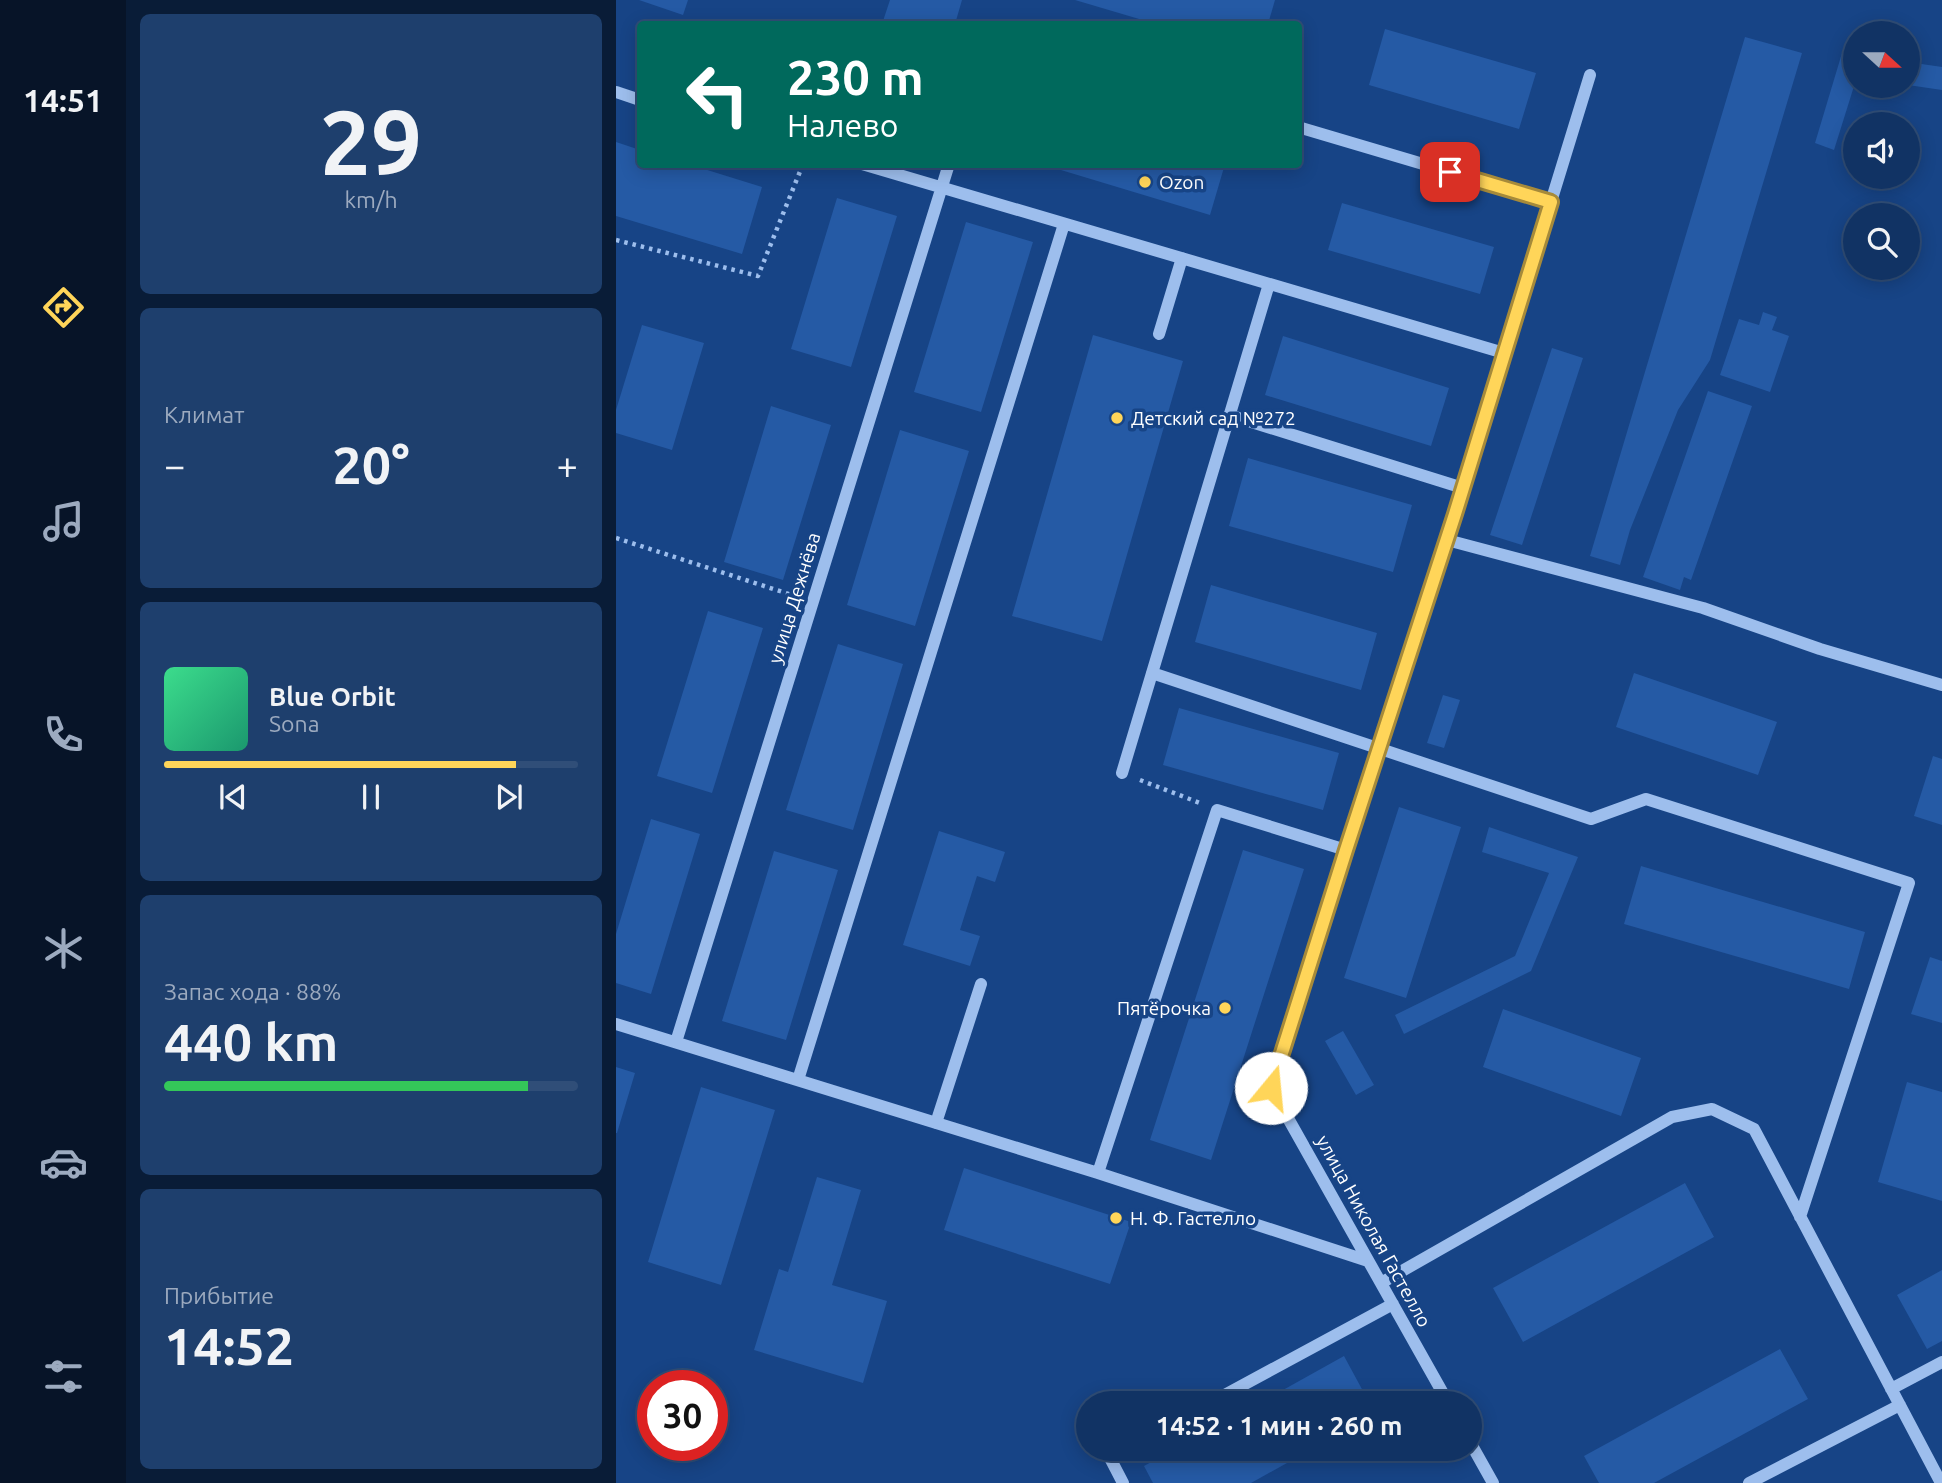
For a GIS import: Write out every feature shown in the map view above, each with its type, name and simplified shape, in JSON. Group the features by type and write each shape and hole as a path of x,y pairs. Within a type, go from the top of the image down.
{"street":[{"name":"улица Николая Гастелло","path":"1441,1391 1271,1088 1447,540 1590,75"},
{"path":"616,92 637,99"},
{"path":"1302,128 1551,202"},
{"path":"876,168 1504,353"},
{"name":"улица Дежнёва","path":"676,1042 947,168"},
{"path":"798,1080 1064,224"},
{"path":"1159,334 1182,258"},
{"path":"1122,773 1269,284"},
{"path":"1229,415 1463,488"},
{"path":"1447,540 1703,608 1820,649 1942,685"},
{"path":"1152,673 1591,818 1646,799 1909,883 1800,1217"},
{"path":"1098,1173 1217,810 1346,850"},
{"path":"936,1123 981,984"},
{"path":"616,1024 1098,1173 1368,1261"},
{"path":"1381,1283 1672,1117 1712,1109 1754,1129 1941,1483"},
{"path":"1232,1391 1393,1304"},
{"path":"1891,1389 1942,1362"},
{"path":"1749,1483 1900,1405"},
{"path":"1112,1461 1124,1483"},
{"path":"1481,1461 1493,1483"}],"path":[{"path":"616,240 758,276 801,168"},
{"path":"616,538 812,602"},
{"path":"1122,773 1217,810"}],"building":[{"path":"639,0 688,0 683,15"},
{"path":"890,0 962,0 956,21 883,21"},
{"path":"1075,0 1275,0 1269,21 1146,21"},
{"path":"1385,29 1536,73 1519,129 1369,85"},
{"path":"1745,37 1802,53 1710,360 1678,410 1630,530 1620,565 1590,556"},
{"path":"1843,53 1843,98 1850,98 1846,112 1843,112 1843,121 1834,150 1815,143"},
{"path":"1920,64 1942,67 1942,90 1920,87"},
{"path":"616,142 637,149 637,168 701,168 762,187 742,254 616,216"},
{"path":"1054,168 1224,168 1210,215"},
{"path":"837,198 897,216 851,367 791,349"},
{"path":"1342,203 1494,247 1480,294 1328,250"},
{"path":"966,222 1033,242 981,412 914,392"},
{"path":"1763,312 1777,317 1772,330 1789,336 1770,392 1720,375 1739,319 1759,325"},
{"path":"642,325 704,343 672,450 616,433 616,410"},
{"path":"1093,335 1183,361 1102,641 1012,616"},
{"path":"1283,336 1449,388 1431,446 1265,395"},
{"path":"1552,348 1583,358 1522,545 1490,535"},
{"path":"1708,391 1752,406 1691,580 1684,577 1680,590 1643,577"},
{"path":"771,406 831,425 783,580 724,562"},
{"path":"900,430 969,451 915,626 847,605"},
{"path":"1248,458 1412,505 1393,572 1229,526"},
{"path":"1211,585 1377,633 1361,690 1195,642"},
{"path":"708,611 763,628 712,793 657,776"},
{"path":"838,644 903,664 853,830 786,810"},
{"path":"1634,673 1777,722 1758,775 1616,727"},
{"path":"1443,695 1460,700 1444,748 1427,743"},
{"path":"1179,708 1339,753 1323,810 1163,765"},
{"path":"1933,756 1942,759 1942,825 1914,816"},
{"path":"1399,807 1461,827 1406,998 1344,978"},
{"path":"651,819 700,834 651,994 616,983 616,934"},
{"path":"1489,827 1578,857 1531,971 1404,1034 1395,1015 1515,956 1549,873 1482,852"},
{"path":"939,831 1005,852 995,882 977,876 960,930 980,936 970,966 903,945"},
{"path":"1243,850 1304,869 1211,1160 1150,1140"},
{"path":"774,851 838,870 786,1040 722,1021"},
{"path":"1641,866 1865,932 1849,989 1624,924"},
{"path":"1930,957 1942,961 1942,1023 1911,1014"},
{"path":"1503,1009 1641,1058 1621,1116 1483,1067"},
{"path":"1343,1031 1374,1085 1356,1095 1325,1041"},
{"path":"616,1067 635,1073 617,1133 616,1133"},
{"path":"1907,1082 1942,1092 1942,1201 1878,1182"},
{"path":"701,1087 775,1110 721,1285 648,1262"},
{"path":"964,1168 1131,1222 1110,1284 944,1230"},
{"path":"817,1177 861,1190 832,1285 887,1301 863,1383 754,1350 779,1269 788,1272"},
{"path":"1685,1183 1714,1237 1523,1342 1493,1288"},
{"path":"1942,1270 1942,1341 1927,1349 1897,1295"},
{"path":"1780,1349 1808,1399 1654,1483 1599,1483 1584,1456"},
{"path":"1344,1356 1363,1391 1281,1391"},
{"path":"1153,1461 1290,1461 1251,1483 1153,1483 1144,1466"}],"place":[{"name":"Ozon","path":"1145,182"},
{"name":"Детский сад №272","path":"1117,418"},
{"name":"Пятёрочка","path":"1225,1008"},
{"name":"Н. Ф. Гастелло","path":"1116,1218"}],"route":[{"path":"1271,1088 1455,514 1551,202 1450,172"}]}
